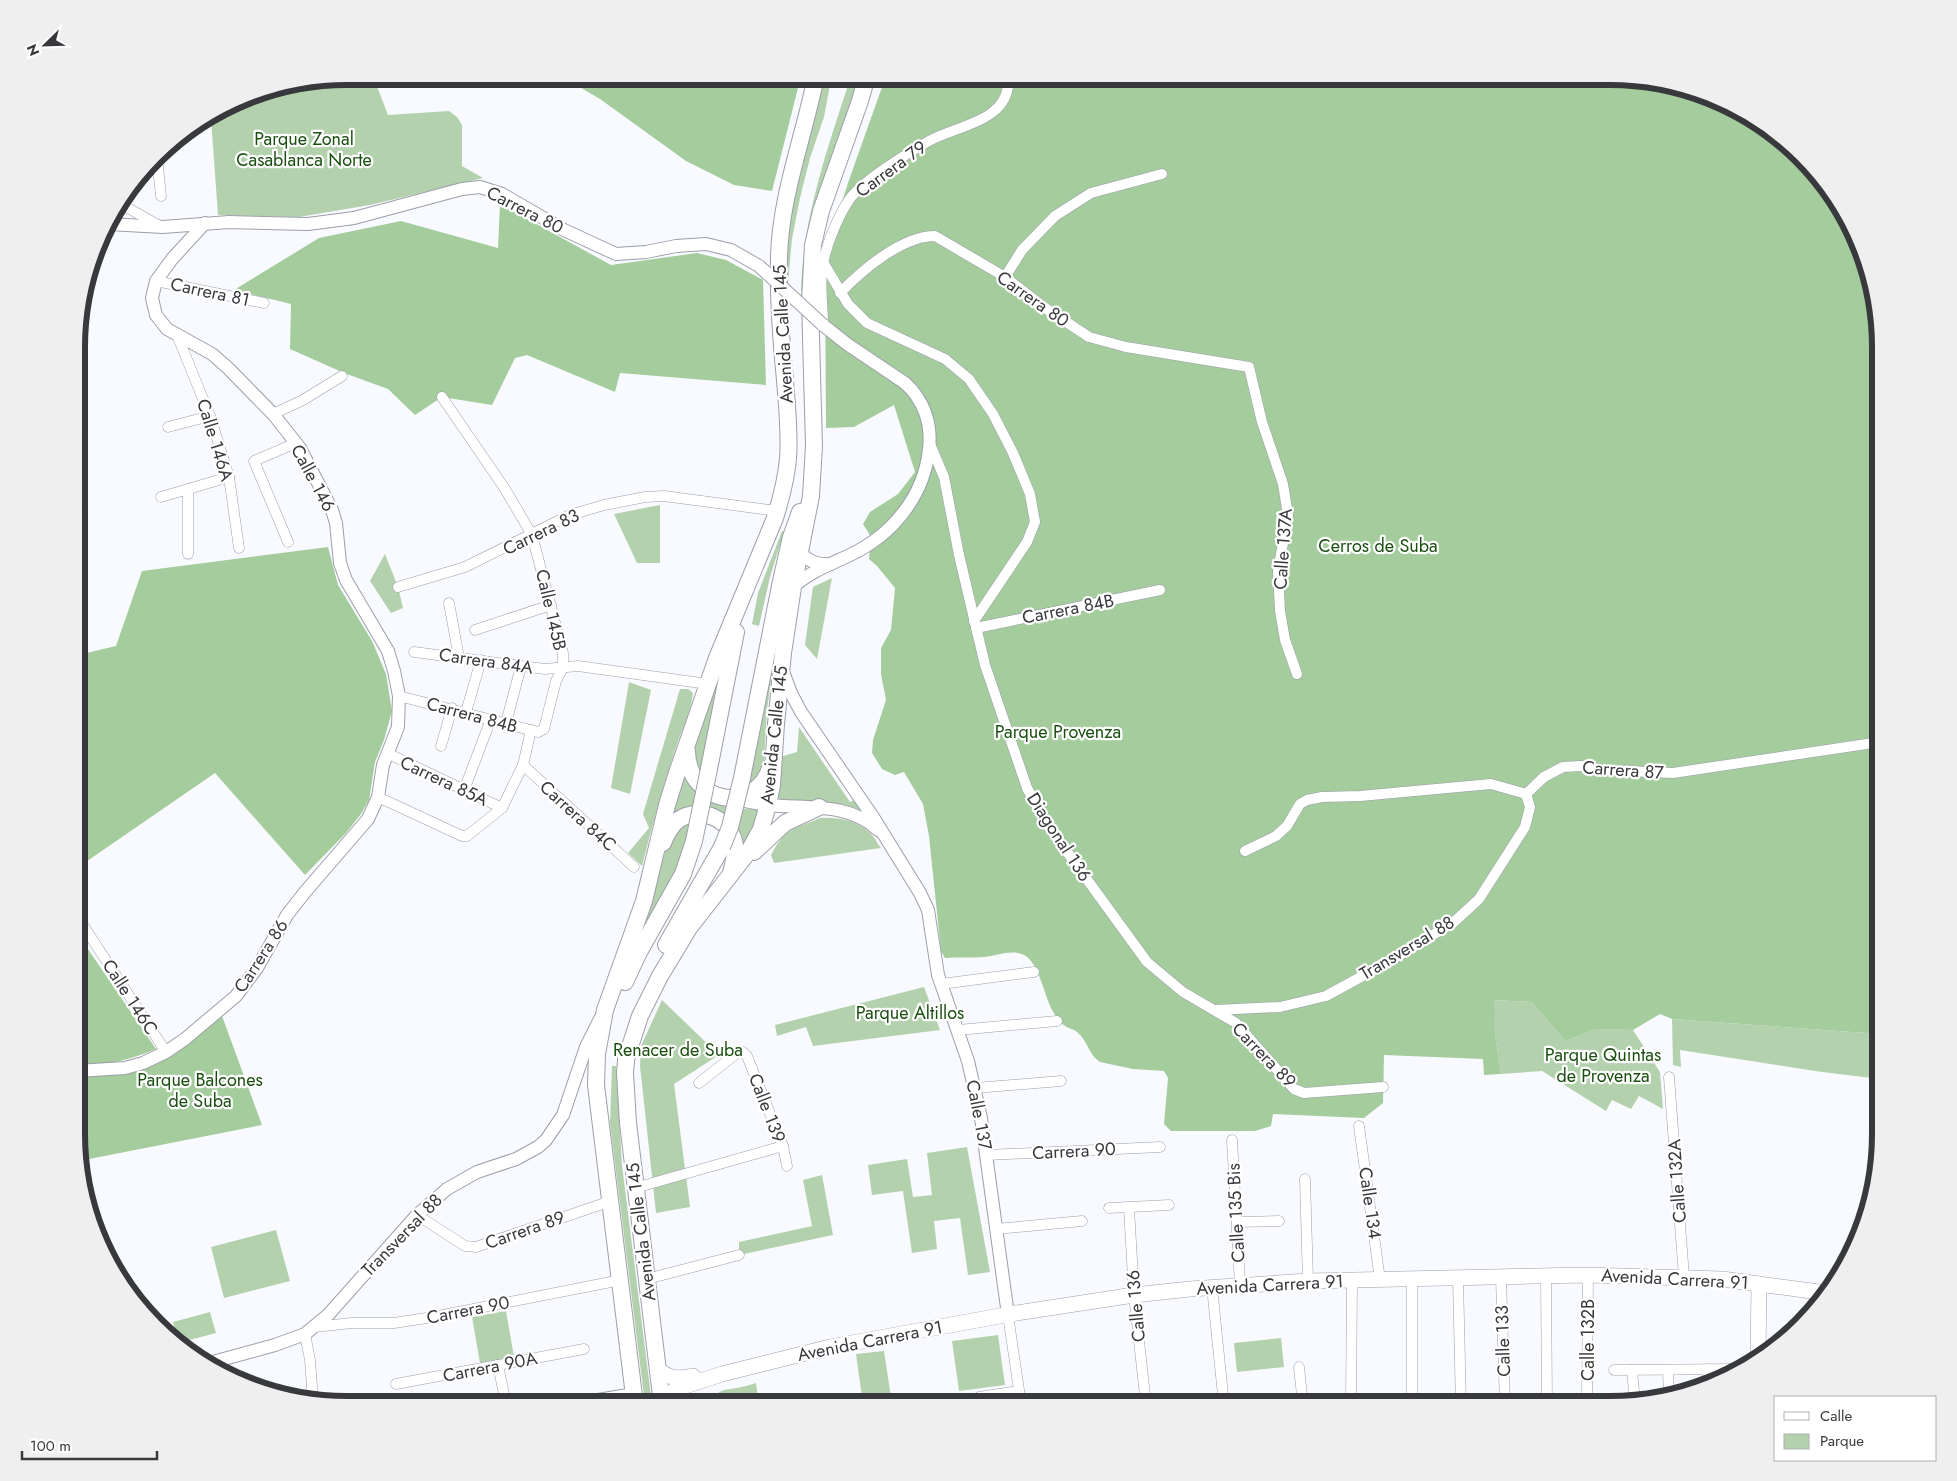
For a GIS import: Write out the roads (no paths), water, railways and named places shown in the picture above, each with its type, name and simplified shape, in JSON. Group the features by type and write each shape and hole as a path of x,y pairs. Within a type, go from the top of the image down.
{"main road":[{"name":"Avenida Calle 145","path":"635,1396 603,1128 596,1086 599,1034 604,1010 644,901 667,805 708,684 777,511 785,484 789,432 781,330 779,258 782,223 814,85"},
{"name":"Avenida Calle 145","path":"626,1059 640,1016 672,954 689,928 732,875 753,844 761,829 768,805 782,667 793,587 811,496 813,464 810,301 813,245 821,212 864,85"},
{"name":"Avenida Calle 145","path":"661,1396 628,1123 626,1059 630,1026 645,985 658,958 722,847 730,827 742,778 780,581 791,537 804,502 813,464"},
{"name":"Avenida Calle 145","path":"603,1128 603,1061 613,1012 639,952 683,874 694,841 746,588"},
{"path":"689,741 687,762 695,781 711,794 731,798 752,792 761,785 772,763 774,744"},
{"path":"732,875 761,844 785,823 819,808"},
{"path":"652,870 659,850 673,824 690,815 704,814 715,817 726,825 734,841 732,875"},
{"name":"Avenida Carrera 91","path":"668,1396 676,1389 722,1374 823,1348 1134,1295 1212,1287 1308,1281 1588,1275 1722,1279 1819,1292"},
{"path":"1758,1350 1759,1284"},
{"name":"Avenida Carrera 91","path":"658,1369 668,1377 676,1378 722,1374"}],"street":[{"name":"Carrera 79","path":"826,327 823,310 823,262 843,210 851,198 874,176 930,141 990,115 1002,103 1006,95 1007,85"},
{"path":"159,165 161,196"},
{"path":"1005,276 1022,250 1055,216 1092,193 1162,174"},
{"name":"Carrera 80","path":"116,224 163,227 205,223 289,225 323,223 354,218 462,189 480,187 502,194 564,230 616,254 706,244 731,250 759,266 826,327"},
{"path":"126,207 163,227"},
{"path":"156,281 172,259 205,223"},
{"name":"Carrera 80","path":"840,292 859,273 907,242 922,236 935,236 1005,276 1045,308 1089,337 1126,348 1249,367"},
{"path":"823,262 853,311 867,322 945,359 969,379 993,414 1013,453 1030,494 1035,522 1026,542 975,624"},
{"name":"Carrera 81","path":"156,281 264,303"},
{"name":"Calle 146","path":"156,281 152,298 156,315 167,329 212,354 273,414 296,443 319,482 332,510 336,523 340,563 354,596 388,651 394,671 398,696 398,728 386,753 378,797"},
{"name":"Diagonal 136","path":"793,587 802,580 868,545 895,524 915,495 925,470 930,444 928,420 913,390 826,327"},
{"name":"Calle 146A","path":"177,335 210,416 229,477 239,548"},
{"name":"Calle 137A","path":"1249,367 1262,422 1283,484 1288,515 1278,571 1280,611 1286,640 1297,674"},
{"path":"273,414 303,400 342,376"},
{"name":"Calle 145B","path":"442,397 505,488 532,535 563,653 563,667 556,681 544,729"},
{"path":"168,428 210,416"},
{"path":"288,542 254,461 296,443"},
{"name":"Diagonal 136","path":"930,444 944,477 959,555 985,665 1027,788 1046,823 1147,962 1183,992 1215,1010"},
{"path":"161,497 229,477"},
{"path":"188,489 188,554"},
{"name":"Carrera 83","path":"398,586 465,567 570,515 604,505 645,497 664,496 777,511"},
{"path":"800,553 818,564 831,564"},
{"name":"Carrera 84B","path":"975,624 1160,590"},
{"path":"449,603 459,658"},
{"path":"475,630 551,605"},
{"name":"Carrera 84A","path":"414,652 545,669 578,666 708,684"},
{"path":"466,712 481,660"},
{"path":"506,723 521,666"},
{"name":"Calle 137","path":"782,667 791,693 801,712 888,841 925,902 931,920 936,965 975,1088 987,1155 1020,1396"},
{"name":"Carrera 84B","path":"398,696 452,708 538,732 544,729"},
{"path":"441,746 452,708"},
{"path":"776,724 786,714 795,711 801,712"},
{"path":"464,790 491,719"},
{"path":"378,797 462,836 466,836 502,808 523,765 531,730"},
{"name":"Carrera 87","path":"1526,794 1544,777 1563,767 1581,766 1603,770 1673,773 1872,743"},
{"name":"Carrera 85A","path":"386,753 502,808"},
{"name":"Carrera 84C","path":"523,765 634,867"},
{"path":"1245,851 1276,836 1287,826 1300,804 1307,800 1322,797 1360,796 1491,784 1526,794"},
{"name":"Transversal 88","path":"1215,1010 1280,1008 1326,996 1390,961 1454,922 1479,899 1525,827 1530,807 1526,794"},
{"name":"Carrera 86","path":"85,1070 125,1068 143,1063 166,1052 224,1008 247,983 287,915 363,826 378,797"},
{"name":"Calle 137","path":"731,798 768,805 835,810 872,824 888,841"},
{"name":"Calle 146C","path":"85,928 166,1052"},
{"path":"941,984 1034,972"},
{"name":"Transversal 88","path":"310,1330 340,1302 417,1215 459,1181 477,1172 516,1159 538,1147 546,1140 558,1123 569,1101 584,1053 604,1010"},
{"name":"Carrera 89","path":"1215,1010 1236,1023 1294,1090 1304,1093 1383,1087"},
{"path":"958,1030 1057,1021"},
{"name":"Calle 139","path":"699,1083 737,1053 743,1052 747,1056 783,1146 787,1166"},
{"path":"975,1088 1061,1081"},
{"name":"Calle 132A","path":"1670,1081 1684,1277"},
{"name":"Calle 134","path":"1359,1126 1380,1280"},
{"name":"Calle 135 Bis","path":"1232,1140 1240,1285"},
{"path":"635,1188 783,1146"},
{"name":"Carrera 90","path":"987,1155 1160,1147"},
{"path":"1305,1180 1308,1281"},
{"name":"Carrera 89","path":"417,1215 465,1246 476,1247 611,1201"},
{"path":"1109,1208 1169,1205"},
{"name":"Calle 136","path":"1129,1208 1134,1295 1145,1396"},
{"path":"996,1229 1082,1221"},
{"path":"1237,1222 1279,1221"},
{"path":"647,1279 739,1255"},
{"name":"Calle 132B","path":"1587,1396 1588,1275"},
{"path":"1546,1276 1547,1396"},
{"name":"Calle 133","path":"1501,1278 1505,1396"},
{"path":"1458,1279 1461,1396"},
{"name":"Carrera 90","path":"216,1361 275,1345 310,1330 352,1322 394,1323 433,1317 621,1280"},
{"path":"1351,1396 1352,1280"},
{"path":"1412,1280 1412,1396"},
{"path":"1212,1287 1223,1396"},
{"path":"310,1330 312,1394"},
{"name":"Carrera 90A","path":"396,1384 584,1349"},
{"path":"498,1365 504,1396"},
{"path":"1299,1367 1302,1396"},
{"path":"1708,1369 1708,1377"},
{"path":"1614,1370 1726,1369"},
{"path":"1632,1370 1634,1395"},
{"path":"1668,1370 1669,1389"},
{"path":"986,1396 1019,1391"}],"park label":[{"name":"Parque Zonal Casablanca Norte","path":"304,149"},
{"name":"Cerros de Suba","path":"1378,546"},
{"name":"Parque Provenza","path":"1058,732"},
{"name":"Parque Altillos","path":"910,1013"},
{"name":"Renacer de Suba","path":"678,1050"},
{"name":"Parque Quintas de Provenza","path":"1603,1065"},
{"name":"Parque Balcones de Suba","path":"200,1090"}]}
